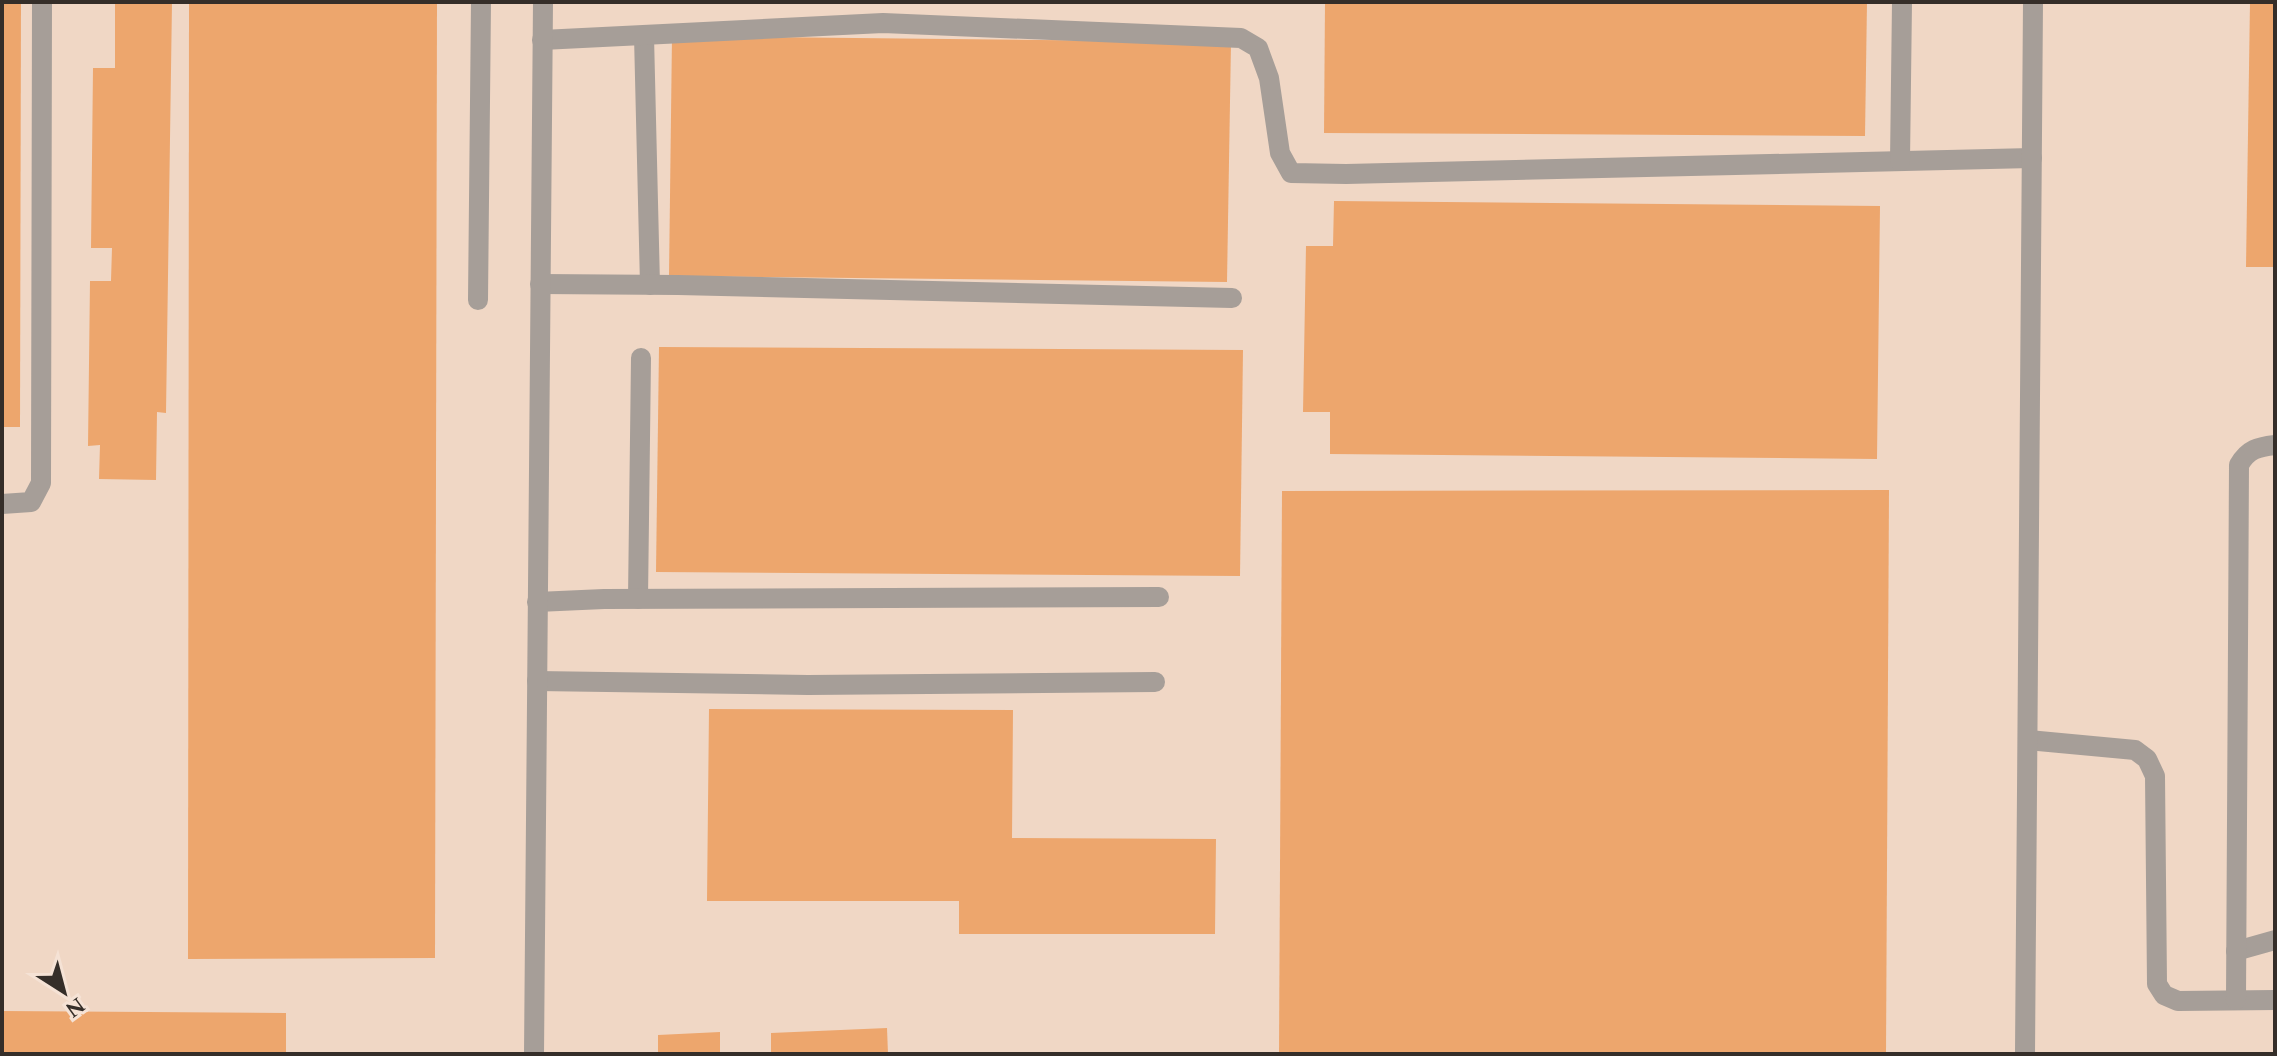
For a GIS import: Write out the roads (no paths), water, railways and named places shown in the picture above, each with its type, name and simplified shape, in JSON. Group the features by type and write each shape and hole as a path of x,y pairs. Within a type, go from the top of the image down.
{"street":[{"path":"2,504 31,502 41,483 42,2"},
{"path":"478,300 481,2"},
{"path":"534,1054 543,2"},
{"path":"1900,161 1902,2"},
{"path":"2025,1054 2033,2"},
{"path":"542,40 883,23 1241,38 1258,48 1269,78 1280,153 1291,173 2032,158"},
{"path":"644,36 650,285"},
{"path":"540,284 1232,298"},
{"path":"638,599 641,358"},
{"path":"2236,1000 2239,465 2245,455 2256,447 2275,445"},
{"path":"537,602 1159,597"},
{"path":"537,681 808,685 1155,682"},
{"path":"2028,740 2135,750 2147,759 2155,776 2157,984 2164,995 2178,1001 2275,1000"},
{"path":"2236,951 2275,940"}]}
